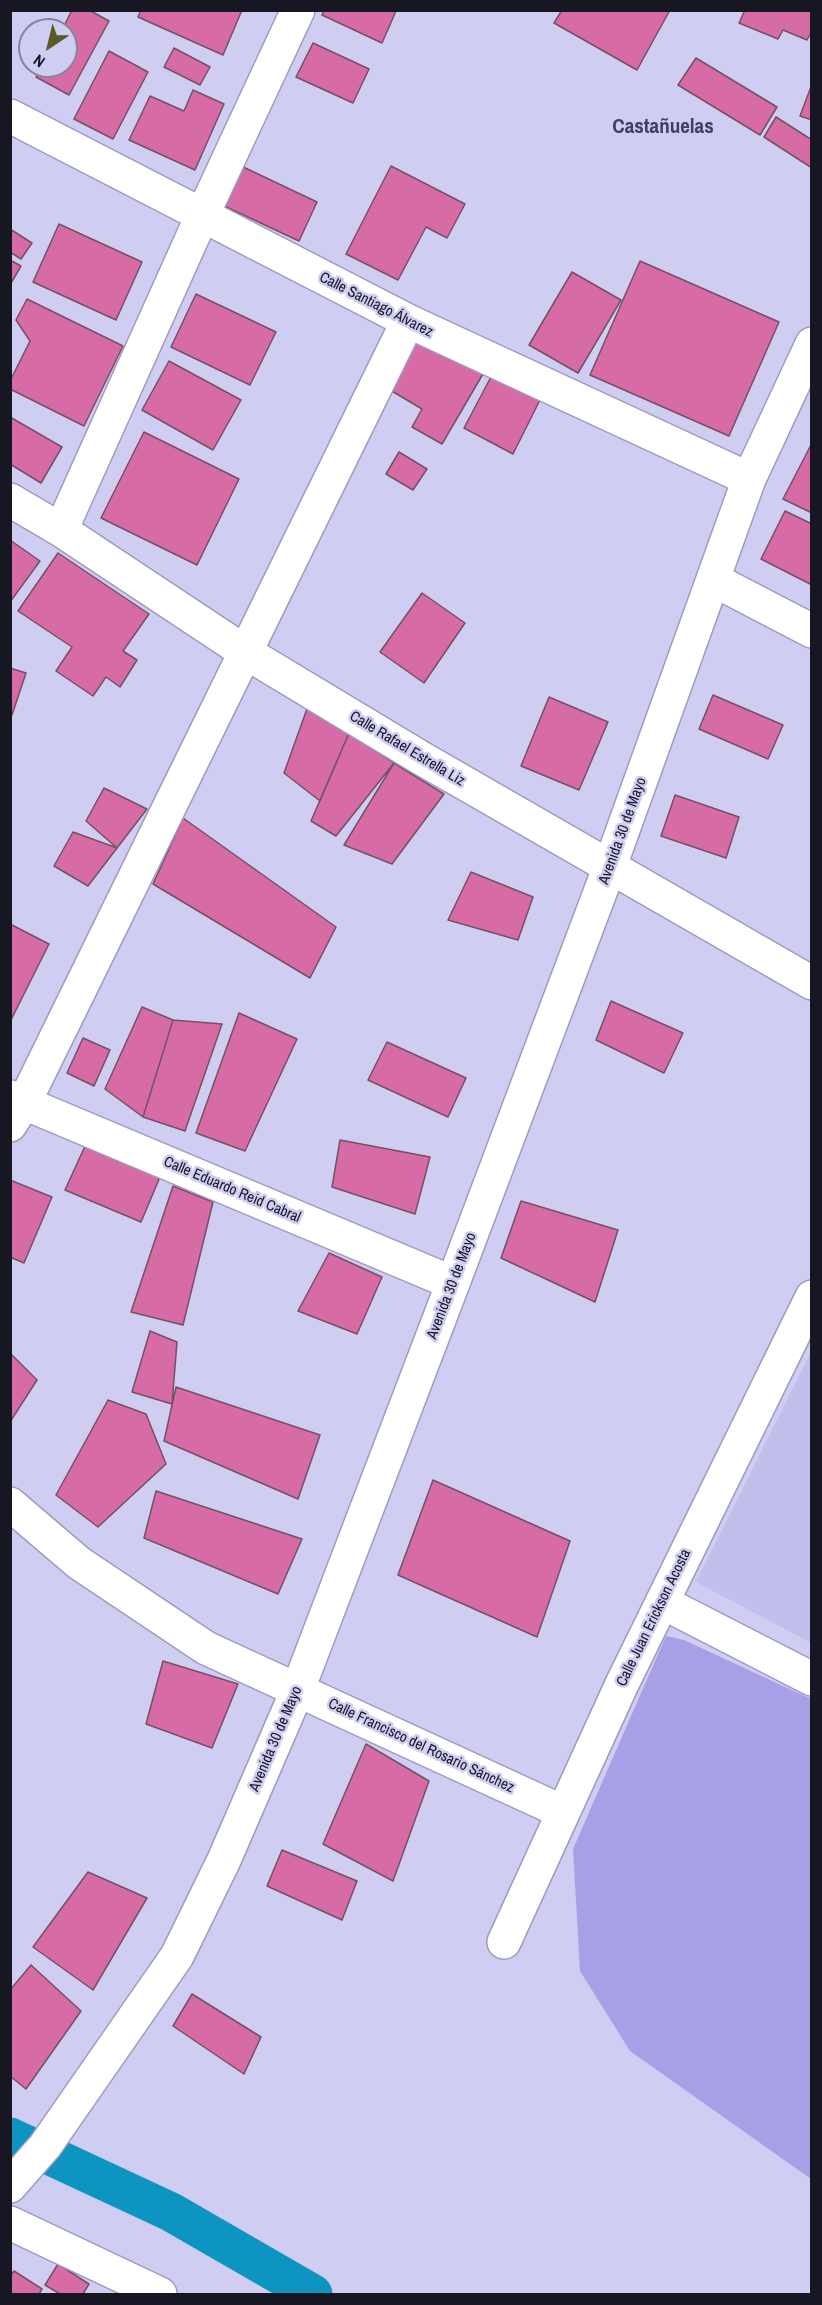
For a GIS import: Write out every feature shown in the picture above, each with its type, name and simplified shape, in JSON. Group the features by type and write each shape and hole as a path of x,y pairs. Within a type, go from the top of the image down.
{"street":[{"path":"61,530 202,216 298,10"},
{"name":"Calle Santiago Álvarez","path":"10,116 408,321 749,479"},
{"path":"15,1108 245,652 408,321"},
{"name":"Avenida 30 de Mayo","path":"10,2186 45,2146 177,1956 224,1860 298,1689 453,1283 610,866 749,479 803,384 812,344"},
{"name":"Calle Rafael Estrella Liz","path":"10,500 61,530 245,652 421,758 812,983"},
{"path":"714,580 812,631"},
{"name":"Calle Eduardo Reid Cabral","path":"15,1108 453,1283"},
{"name":"Calle Juan Erickson Acosta","path":"504,1942 662,1602 812,1297"},
{"name":"Calle Francisco del Rosario Sánchez","path":"10,1504 79,1563 206,1648 563,1812"},
{"path":"662,1602 812,1679"},
{"path":"10,2223 160,2295"}],"shaded area":[{"path":"811,1352 811,1643 696,1582"},
{"path":"666,1636 684,1640 811,1699 811,2179 630,2051 580,1971 573,1849"}],"building":[{"path":"72,10 89,10 109,21 69,95 38,78 78,78 78,18 68,18"},
{"path":"141,10 242,10 223,55 138,17"},
{"path":"324,10 396,11 382,43 322,15"},
{"path":"562,10 670,10 637,70 554,23"},
{"path":"740,10 812,10 812,31 807,40 783,30 778,39 739,23 744,12"},
{"path":"313,43 369,69 353,103 296,77"},
{"path":"174,48 210,67 200,85 164,67"},
{"path":"109,51 148,72 113,139 74,119"},
{"path":"696,58 777,107 760,135 678,85"},
{"path":"812,84 812,120 800,116"},
{"path":"193,90 224,104 195,170 129,140 150,96 184,111"},
{"path":"776,117 812,140 812,168 764,137"},
{"path":"239,165 317,202 299,241 220,204"},
{"path":"391,166 465,204 447,238 426,227 398,280 346,254"},
{"path":"59,224 142,262 116,320 33,282"},
{"path":"10,229 32,243 21,259 10,252"},
{"path":"10,260 21,266 10,285"},
{"path":"640,261 779,322 729,436 590,375"},
{"path":"572,272 621,300 578,373 529,345"},
{"path":"196,294 276,332 250,385 171,347"},
{"path":"27,299 123,346 84,426 10,389 10,381 30,341 16,320"},
{"path":"419,327 487,367 442,444 412,427 422,409 385,387"},
{"path":"169,361 241,400 213,450 142,410"},
{"path":"492,375 540,400 513,454 464,428"},
{"path":"10,417 62,447 41,483 10,464"},
{"path":"144,432 239,479 197,565 101,518"},
{"path":"812,443 812,513 783,499"},
{"path":"399,452 427,469 413,490 386,474"},
{"path":"785,511 812,524 812,585 761,559"},
{"path":"10,540 40,561 10,602"},
{"path":"58,553 149,614 123,651 137,660 120,687 106,677 93,696 56,671 72,647 18,611"},
{"path":"422,593 465,623 424,683 380,652"},
{"path":"10,668 26,673 12,715 10,714"},
{"path":"713,695 783,725 768,759 699,729"},
{"path":"549,697 608,722 579,790 521,766"},
{"path":"308,706 349,733 320,801 284,773"},
{"path":"349,733 394,763 336,836 311,821"},
{"path":"394,763 444,794 392,864 344,845"},
{"path":"104,788 147,809 117,848 86,821"},
{"path":"675,795 739,817 726,858 661,836"},
{"path":"183,818 336,927 310,978 153,884"},
{"path":"73,832 117,848 88,886 54,866"},
{"path":"471,872 533,897 518,940 448,920"},
{"path":"10,924 49,944 10,1022"},
{"path":"611,1001 683,1033 664,1073 596,1040"},
{"path":"142,1007 173,1020 143,1117 105,1089"},
{"path":"239,1013 297,1039 245,1151 196,1133"},
{"path":"173,1020 222,1024 185,1131 143,1117"},
{"path":"83,1038 110,1050 94,1086 67,1073"},
{"path":"387,1042 466,1078 448,1117 368,1080"},
{"path":"340,1140 430,1157 415,1214 332,1187"},
{"path":"85,1146 160,1177 141,1222 65,1190"},
{"path":"10,1180 52,1197 24,1263 10,1257"},
{"path":"173,1186 213,1202 183,1325 131,1312"},
{"path":"521,1201 618,1230 595,1302 501,1258"},
{"path":"329,1253 382,1277 357,1334 298,1311"},
{"path":"150,1331 177,1342 172,1404 132,1392"},
{"path":"10,1353 37,1380 10,1422"},
{"path":"176,1387 320,1435 298,1499 164,1441"},
{"path":"108,1400 146,1414 166,1464 98,1527 56,1495"},
{"path":"433,1480 570,1541 537,1637 398,1575"},
{"path":"156,1491 302,1539 278,1594 144,1538"},
{"path":"163,1661 238,1684 212,1748 146,1724"},
{"path":"366,1744 429,1781 393,1881 323,1844"},
{"path":"282,1850 357,1881 342,1920 267,1886"},
{"path":"88,1872 147,1898 93,1990 33,1947"},
{"path":"31,1965 81,2011 26,2089 10,2076 10,1990"},
{"path":"192,1994 261,2037 244,2074 173,2026"},
{"path":"58,2264 89,2284 83,2294 60,2294 45,2285"},
{"path":"14,2271 42,2289 39,2294 10,2294 10,2276"}],"waterway":[{"path":"10,2137 171,2212 313,2294"}],"district":[{"name":"Castañuelas","path":"663,127"}]}
